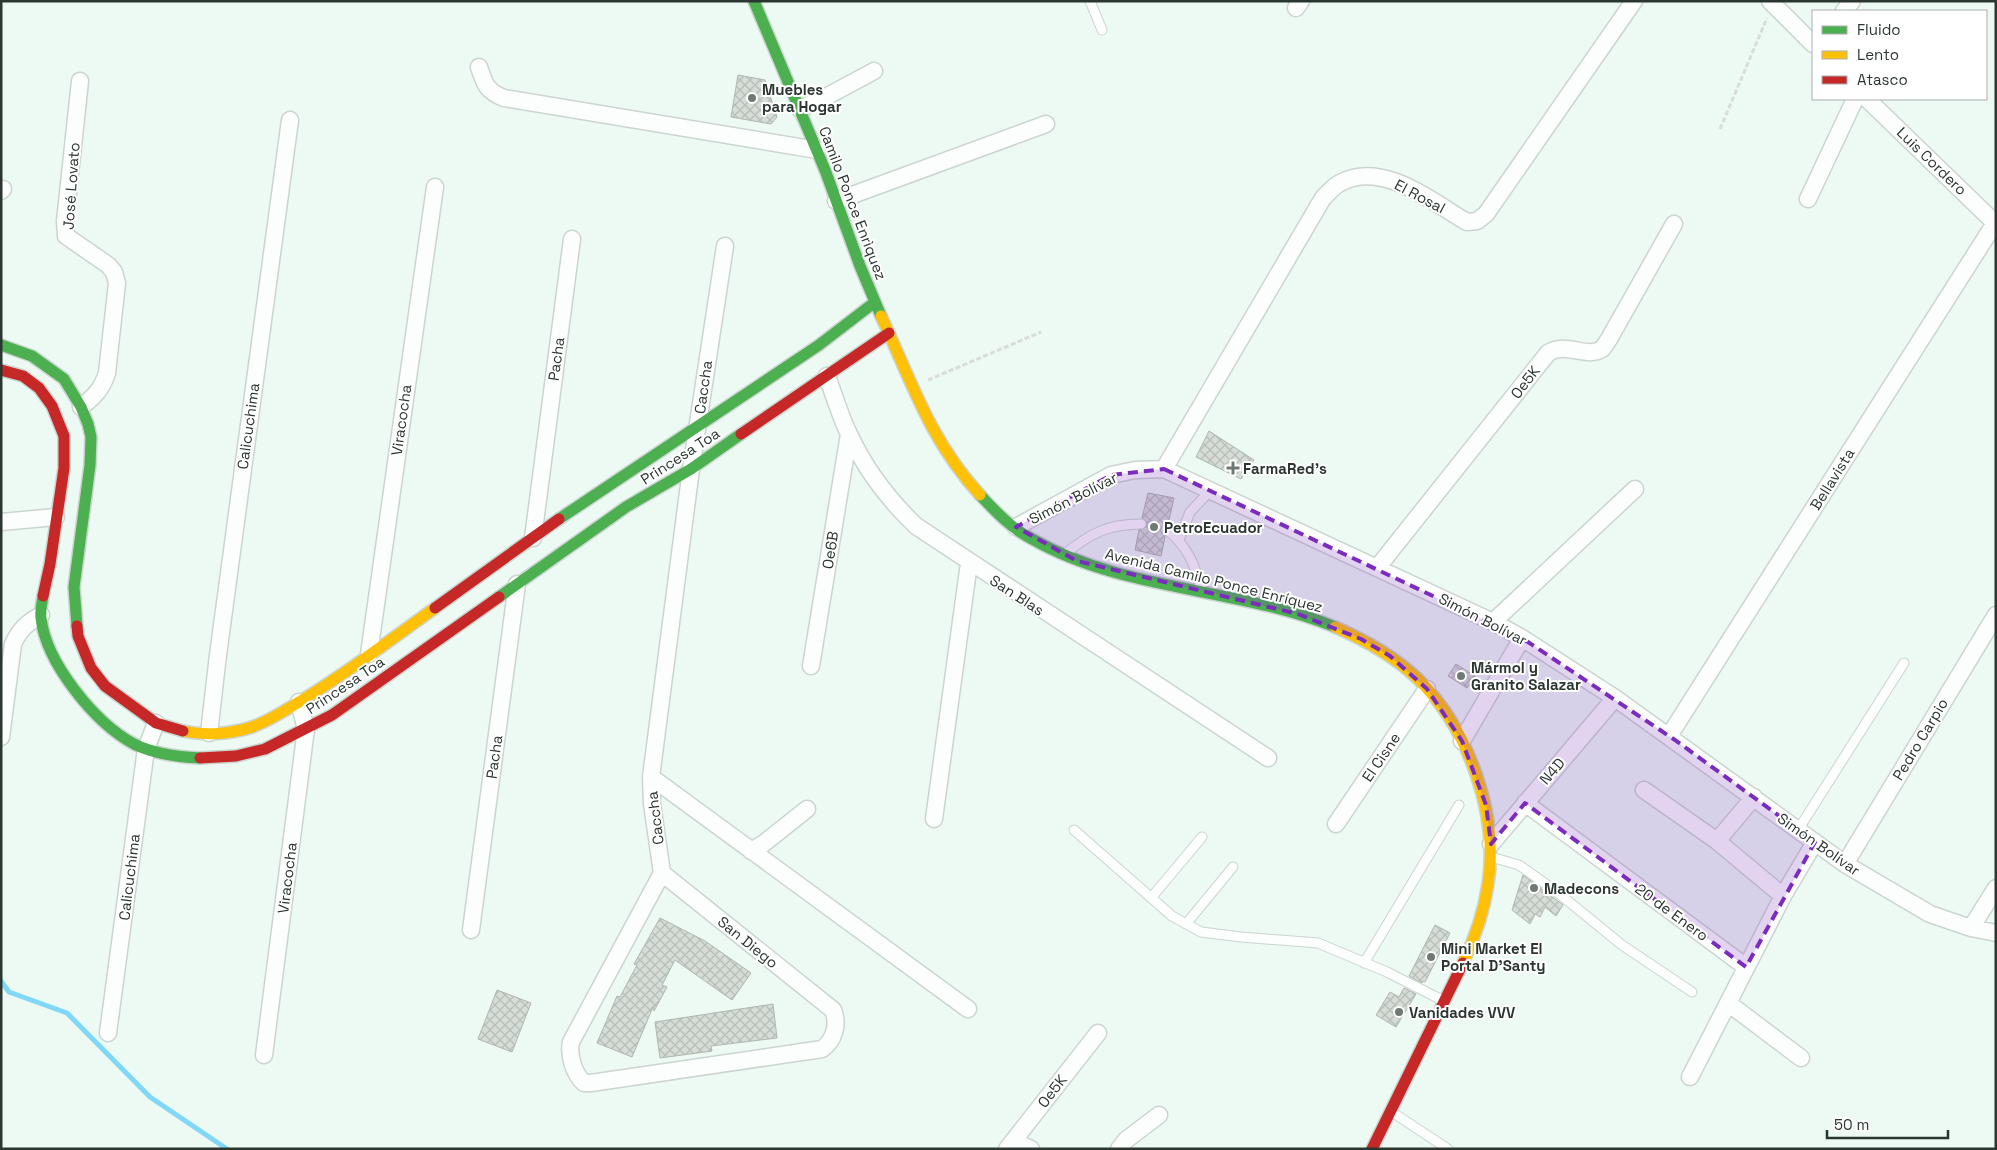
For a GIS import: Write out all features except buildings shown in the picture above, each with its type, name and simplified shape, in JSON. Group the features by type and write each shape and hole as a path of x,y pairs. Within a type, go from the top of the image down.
{"street":[{"name":"Camilo Ponce Enrìquez","path":"754,1 817,150 874,302 890,333"},
{"name":"El Rosal","path":"1164,469 1323,198 1339,183 1357,176 1378,176 1399,182 1467,222 1477,221 1486,214 1634,1"},
{"path":"1772,3 1812,43"},
{"path":"479,67 486,87 494,94 504,98 817,150"},
{"path":"800,109 822,100 874,71"},
{"name":"José Lovato","path":"80,81 65,221 66,236 108,265 114,272 117,283 107,374 97,394 81,407"},
{"path":"1808,199 1854,100"},
{"name":"Luis Cordero","path":"1868,100 1994,219"},
{"name":"Calicuchima","path":"209,733 219,645 290,120"},
{"path":"836,202 1046,124"},
{"name":"Viracocha","path":"369,654 435,187"},
{"name":"Bellavista","path":"1669,736 1994,219"},
{"name":"Oe5K","path":"1377,568 1548,353 1555,348 1592,352 1602,348 1609,339 1674,224"},
{"name":"Pacha","path":"532,538 572,239"},
{"name":"Caccha","path":"662,873 652,804 651,777 691,469 725,246"},
{"name":"Princesa Toa","path":"1,345 18,350 49,367 64,379 81,407 88,424 91,437 90,465 74,587 78,636 91,668 105,686 156,723 171,729 191,733 209,733 251,727 270,719 328,684 532,538 698,424 818,345 874,302"},
{"name":"Princesa Toa","path":"1,370 23,376 38,388 50,405 60,425 65,446 41,615 52,652 84,702 110,727 146,749 193,758 221,758 259,750 332,715 626,507 691,469 890,333"},
{"name":"Avenida Camilo Ponce Enríquez","path":"890,333 912,387 938,439 971,485 992,507 1028,538 1077,560 1127,574 1298,614 1329,624 1361,639 1390,656 1412,674 1427,690 1462,741 1486,805 1491,851 1488,888 1481,918 1446,1002 1372,1149"},
{"name":"San Blas","path":"828,376 849,434 874,477 894,506 916,526 969,563 1268,758"},
{"name":"Oe6B","path":"811,666 849,434"},
{"name":"Simón Bolívar","path":"1016,527 1111,475 1135,470 1164,469 1493,622 1522,638 1615,698 1845,864 1930,914 1971,928 1996,933"},
{"path":"1493,622 1635,489"},
{"path":"1,522 56,517"},
{"path":"934,819 969,563"},
{"name":"Pacha","path":"471,930 517,584"},
{"path":"1,736 14,644 18,633 26,624 41,615"},
{"name":"Pedro Carpio","path":"1845,864 1996,615"},
{"path":"1462,741 1522,638"},
{"name":"El Cisne","path":"1336,824 1427,690"},
{"name":"N4D","path":"1491,851 1525,803 1615,698"},
{"name":"Viracocha","path":"264,1055 306,729 299,702"},
{"name":"Calicuchima","path":"108,1033 146,749 156,723"},
{"path":"651,777 968,1009"},
{"path":"1644,790 1717,841 1783,896"},
{"path":"1717,841 1754,798"},
{"name":"20 de Enero","path":"1525,803 1746,967"},
{"path":"751,850 763,844 807,810"},
{"path":"1690,1076 1783,896 1815,842"},
{"name":"San Diego","path":"662,873 833,1010 836,1024 829,1044 822,1049 591,1083 584,1083 579,1078 570,1054 571,1042 662,873"},
{"path":"1971,928 1996,888"},
{"path":"1728,1003 1801,1058"},
{"name":"Oe5K","path":"1010,1145 1098,1033"},
{"path":"1119,1149 1126,1140 1159,1114"},
{"path":"1010,1145 1031,1149"}],"lane":[{"path":"1090,1 1102,30"},
{"path":"1179,540 1190,512 1210,491"},
{"path":"1064,555 1085,538 1105,528 1123,524 1141,524"},
{"path":"1166,530 1179,540 1191,560 1202,592"},
{"path":"1798,830 1904,662"},
{"path":"1364,963 1459,805"},
{"path":"1074,830 1172,916 1201,932 1318,943 1387,972 1446,1002"},
{"path":"1152,898 1202,837"},
{"path":"1491,851 1519,865 1557,892 1622,945 1692,992"},
{"path":"1186,924 1233,867"},
{"path":"1391,1112 1448,1149"}],"path":[{"path":"1720,129 1772,3"},
{"path":"912,387 1041,332"}],"highlighted area":[{"path":"1164,469 1522,638 1675,740 1815,842 1746,967 1525,803 1491,844 1486,805 1462,741 1427,689 1390,656 1361,639 1298,614 1077,561 1016,527 1111,475"}],"waterway":[{"path":"1,981 9,992 67,1013 150,1097 227,1149"}],"traffic: fast":[{"path":"754,1 825,170 860,266 881,316"},
{"path":"559,519 819,345 875,302"},
{"path":"1,345 32,356 64,379 81,407 88,424 91,437 90,465 74,587 77,626"},
{"path":"499,597 626,507 691,469 741,434"},
{"path":"980,495 1018,530 1032,539 1068,556 1143,580 1259,604 1298,614 1335,627"},
{"path":"43,596 41,618 52,654 62,672 89,707 104,722 134,744 166,754 200,758"}],"traffic: slow":[{"path":"881,316 912,387 934,431 962,474 980,495"},
{"path":"183,731 209,734 227,733 264,722 334,680 435,608"},
{"path":"1335,627 1379,649 1418,679 1436,699 1452,722 1476,774 1484,801 1489,829 1490,857 1484,905 1463,963"}],"traffic: jam":[{"path":"741,434 889,333"},
{"path":"1,370 23,376 39,388 52,406 64,436 64,468 50,564 43,596"},
{"path":"435,608 559,519"},
{"path":"200,758 236,756 265,749 332,715 499,597"},
{"path":"77,626 78,636 91,668 105,686 156,723 183,731"},
{"path":"1372,1149 1463,963"}],"place":[{"name":"Muebles para Hogar","path":"752,98"},
{"name":"FarmaRed's","path":"1233,468"},
{"name":"PetroEcuador","path":"1154,527"},
{"name":"Mármol y Granito Salazar","path":"1461,676"},
{"name":"Madecons","path":"1534,888"},
{"name":"Mini Market El Portal D'Santy","path":"1431,957"},
{"name":"Vanidades VVV","path":"1399,1012"}]}
